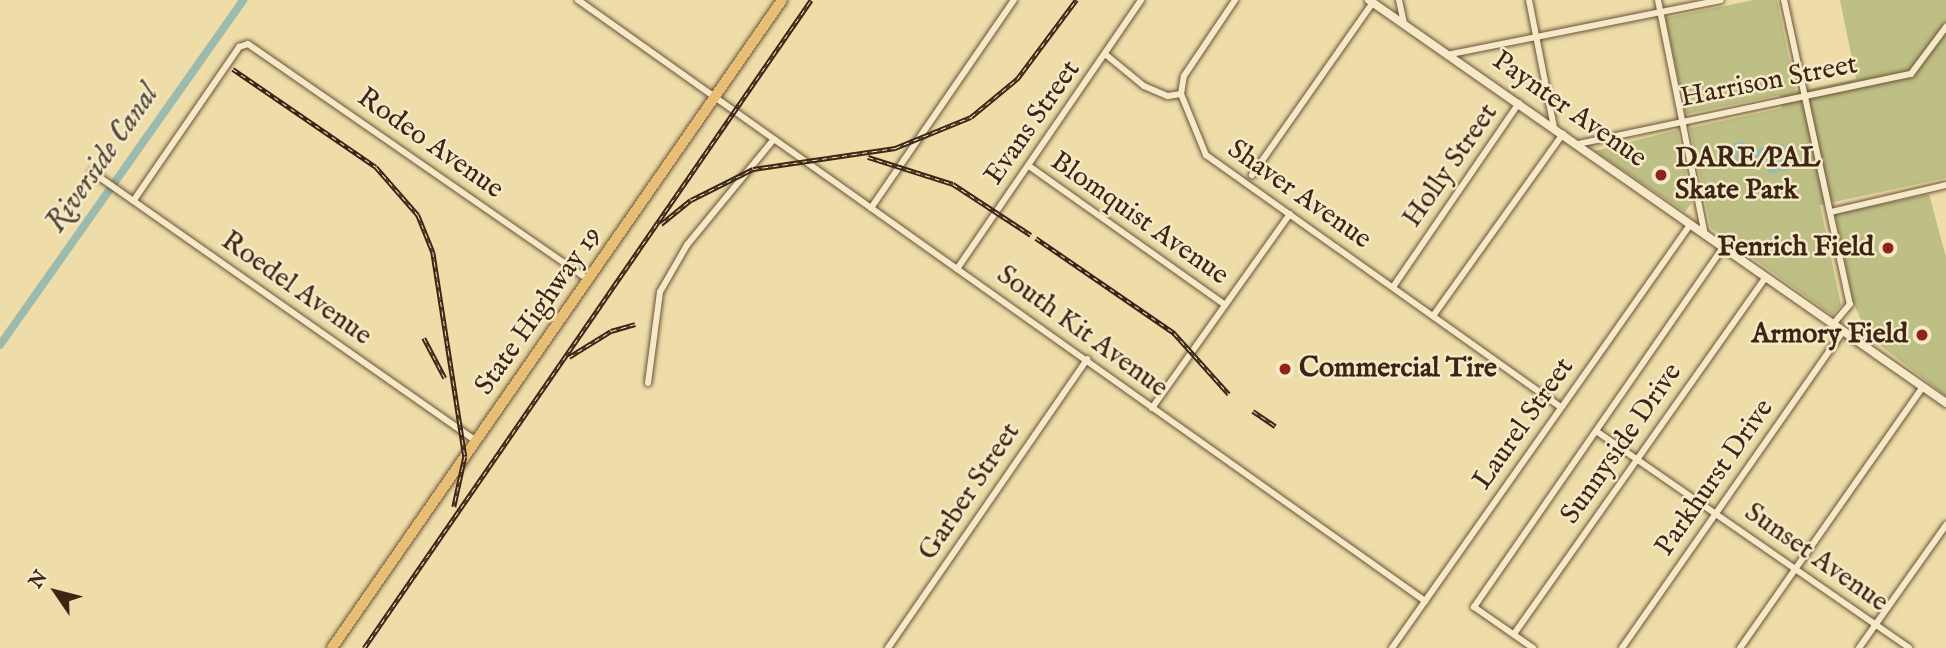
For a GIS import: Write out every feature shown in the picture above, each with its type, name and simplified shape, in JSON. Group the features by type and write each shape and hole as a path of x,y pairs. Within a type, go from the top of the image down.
{"main road":[{"name":"State Highway 19","path":"332,648 782,0"}],"street":[{"name":"South Kit Avenue","path":"578,0 1425,601"},
{"path":"871,208 1014,0"},
{"name":"Evans Street","path":"957,269 1141,0"},
{"path":"1105,54 1144,86 1168,96 1181,94 1184,76 1235,0"},
{"path":"1399,0 1404,23"},
{"path":"1530,0 1554,128"},
{"path":"1658,0 1705,235"},
{"path":"1451,54 1721,0"},
{"path":"1784,0 1850,304 1833,324"},
{"path":"1252,175 1371,1"},
{"name":"Paynter Avenue","path":"1371,1 1451,54 1765,278 1946,403"},
{"name":"Harrison Street","path":"1578,144 1911,74 1946,27"},
{"name":"Rodeo Avenue","path":"134,200 239,47 248,44 588,279"},
{"name":"Shaver Avenue","path":"1181,94 1206,155 1393,287"},
{"name":"Holly Street","path":"1393,287 1519,103"},
{"path":"1433,316 1563,134"},
{"path":"648,383 660,292 687,245 774,139"},
{"name":"Blomquist Avenue","path":"1029,166 1225,305"},
{"name":"Roedel Avenue","path":"92,172 476,442"},
{"path":"1831,212 1946,185"},
{"path":"1152,408 1290,214"},
{"name":"Laurel Street","path":"1392,648 1690,225"},
{"path":"1533,648 1474,607 1723,248"},
{"name":"Sunnyside Drive","path":"1514,634 1765,278"},
{"path":"1393,287 1561,407"},
{"name":"Parkhurst Drive","path":"1622,648 1843,331"},
{"name":"Garber Street","path":"888,648 1087,359"},
{"path":"1740,648 1923,387"},
{"name":"Sunset Avenue","path":"1597,431 1909,648"},
{"path":"1859,648 1946,525"}],"green space":[{"path":"1754,0 1777,0 1796,92 1856,79 1840,0 1946,0 1946,178 1820,205 1841,305 1832,315 1711,228 1690,128 1782,108 1780,95 1686,114 1665,18"},
{"path":"1677,130 1692,202 1685,212 1595,151"},
{"path":"1929,194 1946,257 1946,396 1868,336 1853,302 1835,214"}],"shaded area":[{"path":"1744,141 1747,151 1783,143 1789,170 1769,174 1765,159 1737,165 1733,144"}],"waterway":[{"name":"Riverside Canal","path":"0,345 243,0"}],"railway":[{"path":"364,648 811,0"},
{"path":"661,224 691,200 753,169 895,148 971,117 1017,79 1076,0"},
{"path":"233,69 376,167 418,215 433,252 465,457 454,507"},
{"path":"868,157 953,184 1031,235"},
{"path":"1036,238 1174,333 1229,394"},
{"path":"569,357 611,331 635,324"},
{"path":"424,338 445,378"},
{"path":"1253,411 1275,426"}],"place":[{"name":"DARE/PAL Skate Park","path":"1661,175"},
{"name":"Fenrich Field","path":"1888,248"},
{"name":"Armory Field","path":"1922,335"},
{"name":"Commercial Tire","path":"1285,369"}]}
